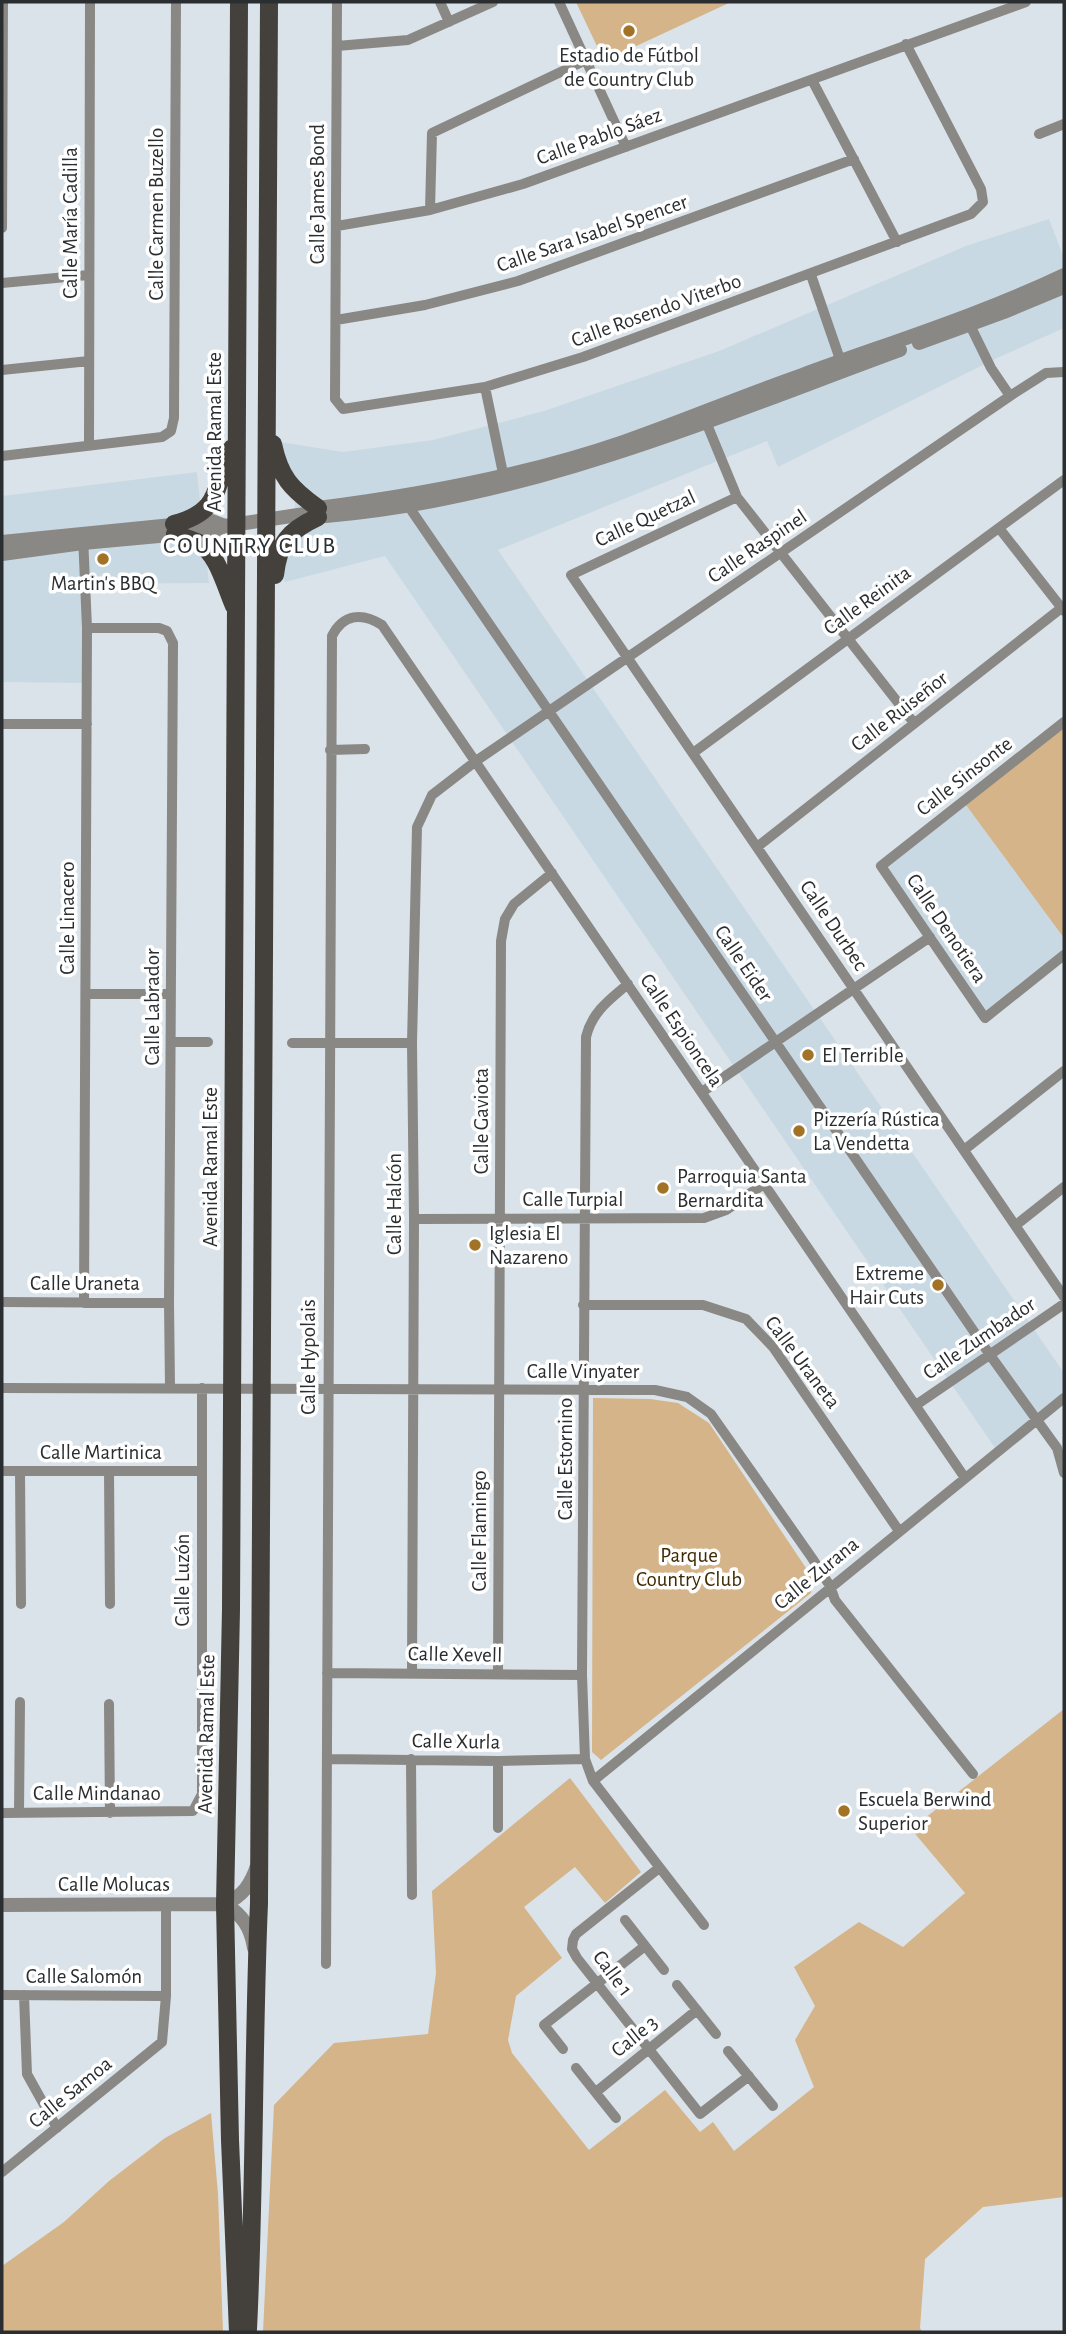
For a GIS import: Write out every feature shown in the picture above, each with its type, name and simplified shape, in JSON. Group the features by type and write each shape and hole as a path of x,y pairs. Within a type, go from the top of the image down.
{"main road":[{"name":"Avenida Ramal Este","path":"238,2332 230,2140 225,1904 231,1609 230,1389 236,610 231,526 236,439 239,2"},
{"path":"248,2332 259,1857 269,2"},
{"path":"266,620 276,567 284,542 315,513 286,480 268,427"},
{"path":"236,439 211,503 175,529 209,553 236,610"}],"street":[{"path":"2,228 3,2"},
{"name":"Calle María Cadilla","path":"89,445 90,2"},
{"name":"Calle Carmen Buzello","path":"89,445 162,437 171,431 172,426 176,2"},
{"name":"Calle James Bond","path":"335,387 337,2"},
{"path":"440,2 449,22"},
{"path":"337,46 408,40 493,2"},
{"path":"559,2 626,147"},
{"name":"Calle Pablo Sáez","path":"337,226 430,210 523,184 1026,2"},
{"name":"Calle Rosendo Viterbo","path":"335,387 335,399 343,409 485,387 583,357 971,214 983,202 981,191 906,44"},
{"path":"430,210 432,133 586,60"},
{"path":"811,80 897,242"},
{"path":"1039,134 1064,124"},
{"name":"Calle Sara Isabel Spencer","path":"336,320 425,305 518,281 854,159"},
{"path":"2,283 89,275"},
{"path":"811,275 842,366"},
{"path":"968,319 1064,275"},
{"path":"505,481 842,366 1064,286"},
{"path":"968,319 991,368 1010,396"},
{"path":"2,370 89,361"},
{"path":"2,542 175,529 212,521 231,526 407,502 607,458 706,422 842,366"},
{"name":"Calle Raspinel","path":"476,761 1010,396 1046,373 1064,372"},
{"path":"485,387 505,481"},
{"path":"706,422 737,497 915,723"},
{"path":"2,456 89,445"},
{"name":"Calle Reinita","path":"693,753 1064,480"},
{"name":"Calle Quetzal","path":"571,575 737,497"},
{"name":"Calle Eider","path":"407,502 990,1355 1061,1450 1064,1473"},
{"path":"999,528 1063,609"},
{"path":"2,554 83,538"},
{"name":"Calle Linacero","path":"83,538 88,628 84,1303"},
{"name":"Calle Durbec","path":"571,575 1064,1297"},
{"name":"Calle Ruiseñor","path":"757,847 1063,609"},
{"name":"Calle Hypolais","path":"326,1964 332,636 345,619 359,616"},
{"name":"Calle Espioncela","path":"359,616 372,618 382,625 965,1478"},
{"name":"Calle Labrador","path":"88,628 163,630 167,631 173,643 170,1388"},
{"name":"Calle Sinsonte","path":"887,861 1064,722"},
{"path":"2,724 87,724"},
{"path":"330,750 365,749"},
{"name":"Calle Halcón","path":"412,1672 412,1043 417,827 432,795 476,761"},
{"name":"Calle Denotiera","path":"887,861 881,866 985,1018 1064,955"},
{"name":"Calle Gaviota","path":"498,1390 501,942 505,919 514,904 552,873"},
{"path":"702,1092 930,937"},
{"name":"Calle Estornino","path":"628,984 602,1005 589,1025 586,1037 582,1675 585,1759 593,1781 704,1925"},
{"path":"86,994 171,994"},
{"path":"171,1042 208,1042"},
{"path":"292,1043 412,1043"},
{"path":"964,1150 1064,1071"},
{"name":"Calle Turpial","path":"414,1219 704,1218 726,1210 764,1184"},
{"path":"1016,1225 1064,1187"},
{"name":"Calle Uraneta","path":"2,1302 169,1303"},
{"name":"Calle Zumbador","path":"916,1405 1064,1304"},
{"name":"Calle Uraneta","path":"583,1305 703,1305 746,1319 773,1347 899,1531"},
{"name":"Calle Vinyater","path":"2,1388 655,1390 687,1397 711,1414 830,1586 835,1600 973,1774"},
{"name":"Calle Luzón","path":"193,1811 202,1794 202,1388"},
{"name":"Calle Flamingo","path":"498,1390 498,1673"},
{"name":"Calle Zurana","path":"593,1781 1064,1398"},
{"name":"Calle Martinica","path":"2,1471 201,1471"},
{"path":"20,1471 21,1604"},
{"path":"109,1471 110,1604"},
{"name":"Calle Xevell","path":"327,1673 582,1675"},
{"path":"19,1812 20,1702"},
{"path":"109,1704 110,1813"},
{"name":"Calle Xurla","path":"327,1759 585,1759"},
{"path":"411,1759 412,1895"},
{"path":"498,1761 498,1828"},
{"name":"Calle Mindanao","path":"2,1812 193,1811"},
{"path":"225,1904 236,1900 243,1893 256,1870 259,1857"},
{"name":"Calle 1","path":"659,1868 576,1934 572,1949 596,1984 700,2114 749,2076"},
{"path":"225,1904 241,1915 247,1923 253,1938 256,1971"},
{"name":"Calle Molucas","path":"2,1905 225,1904"},
{"path":"166,1906 166,1996"},
{"path":"625,1920 664,1970"},
{"path":"563,2049 544,2025 645,1946"},
{"path":"677,1985 716,2034"},
{"name":"Calle Salomón","path":"2,1995 166,1996"},
{"path":"24,1995 27,2074 57,2128"},
{"name":"Calle Samoa","path":"2,2172 162,2042 166,1996"},
{"name":"Calle 3","path":"596,2092 697,2010"},
{"path":"728,2050 773,2106"},
{"path":"576,2068 616,2118"}],"shaded area":[{"path":"1049,219 1064,258 1064,328 995,359 778,467 767,441 498,550 1064,1373 1064,1398 997,1451 385,556 285,582 278,557 295,508 294,491 274,441 343,452 433,440 544,411 719,351 966,246"},
{"path":"197,472 209,583 82,584 84,683 2,682 2,496"},
{"path":"963,801 1064,938 1064,955 985,1018 881,866"}],"green space":[{"name":"Estadio de Fútbol de Country Club","path":"576,2 731,2 604,61"},
{"path":"1064,722 1064,938 963,801"},
{"name":"Parque Country Club","path":"593,1398 650,1399 678,1403 709,1423 812,1577 811,1593 601,1760 592,1752"},
{"path":"1064,1709 1064,2197 983,2207 925,2259 920,2328 922,2332 263,2332 274,2105 334,2043 428,2034 436,1973 432,1891 570,1778 641,1872 605,1903 575,1867 524,1907 562,1958 516,1996 508,2040 512,2053 589,2150 665,2090 700,2132 713,2122 734,2151 814,2087 795,2040 815,2006 794,1967 859,1922 903,1947 965,1893 911,1829"},
{"path":"211,2113 218,2194 223,2332 2,2332 2,2266 64,2222 109,2181 165,2138"}],"place":[{"name":"Estadio de Fútbol de Country Club","path":"629,31"},
{"name":"Martin's BBQ","path":"103,559"},
{"name":"El Terrible","path":"808,1055"},
{"name":"Pizzería Rústica La Vendetta","path":"799,1131"},
{"name":"Parroquia Santa Bernardita","path":"663,1188"},
{"name":"Iglesia El Nazareno","path":"475,1245"},
{"name":"Extreme Hair Cuts","path":"938,1285"},
{"name":"Escuela Berwind Superior","path":"844,1811"}],"district":[{"name":"COUNTRY CLUB","path":"250,545"}]}
